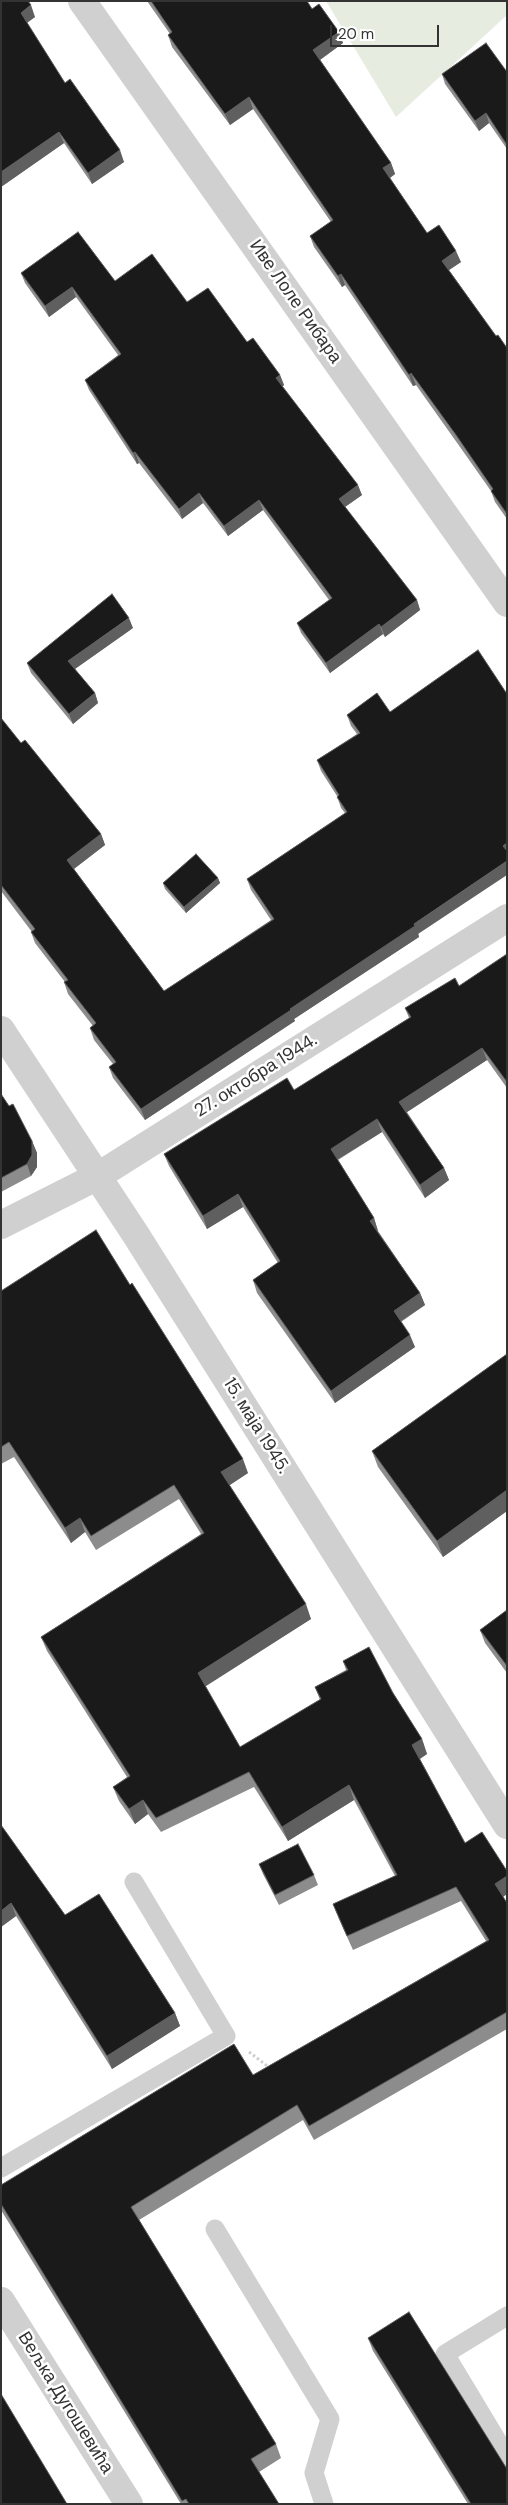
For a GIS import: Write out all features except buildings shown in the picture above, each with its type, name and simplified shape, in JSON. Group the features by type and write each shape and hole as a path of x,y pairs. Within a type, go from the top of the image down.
{"street":[{"name":"Иве Лоле Рибара","path":"82,1 507,603"},
{"name":"27. октобра 1944.","path":"1,1225 98,1176 507,918"},
{"name":"15. маја 1945.","path":"1,1030 98,1176 507,1825"},
{"name":"Вељка Дугошевића","path":"1,2302 129,2504"}],"lane":[{"path":"1,2168 226,2036 134,1882"},
{"path":"215,2229 330,2419 314,2473 324,2504"},
{"path":"507,2316 445,2354 507,2457"}],"path":[{"path":"226,2036 271,2068"}],"shaded area":[{"path":"326,1 507,1 507,15 396,117"}]}
